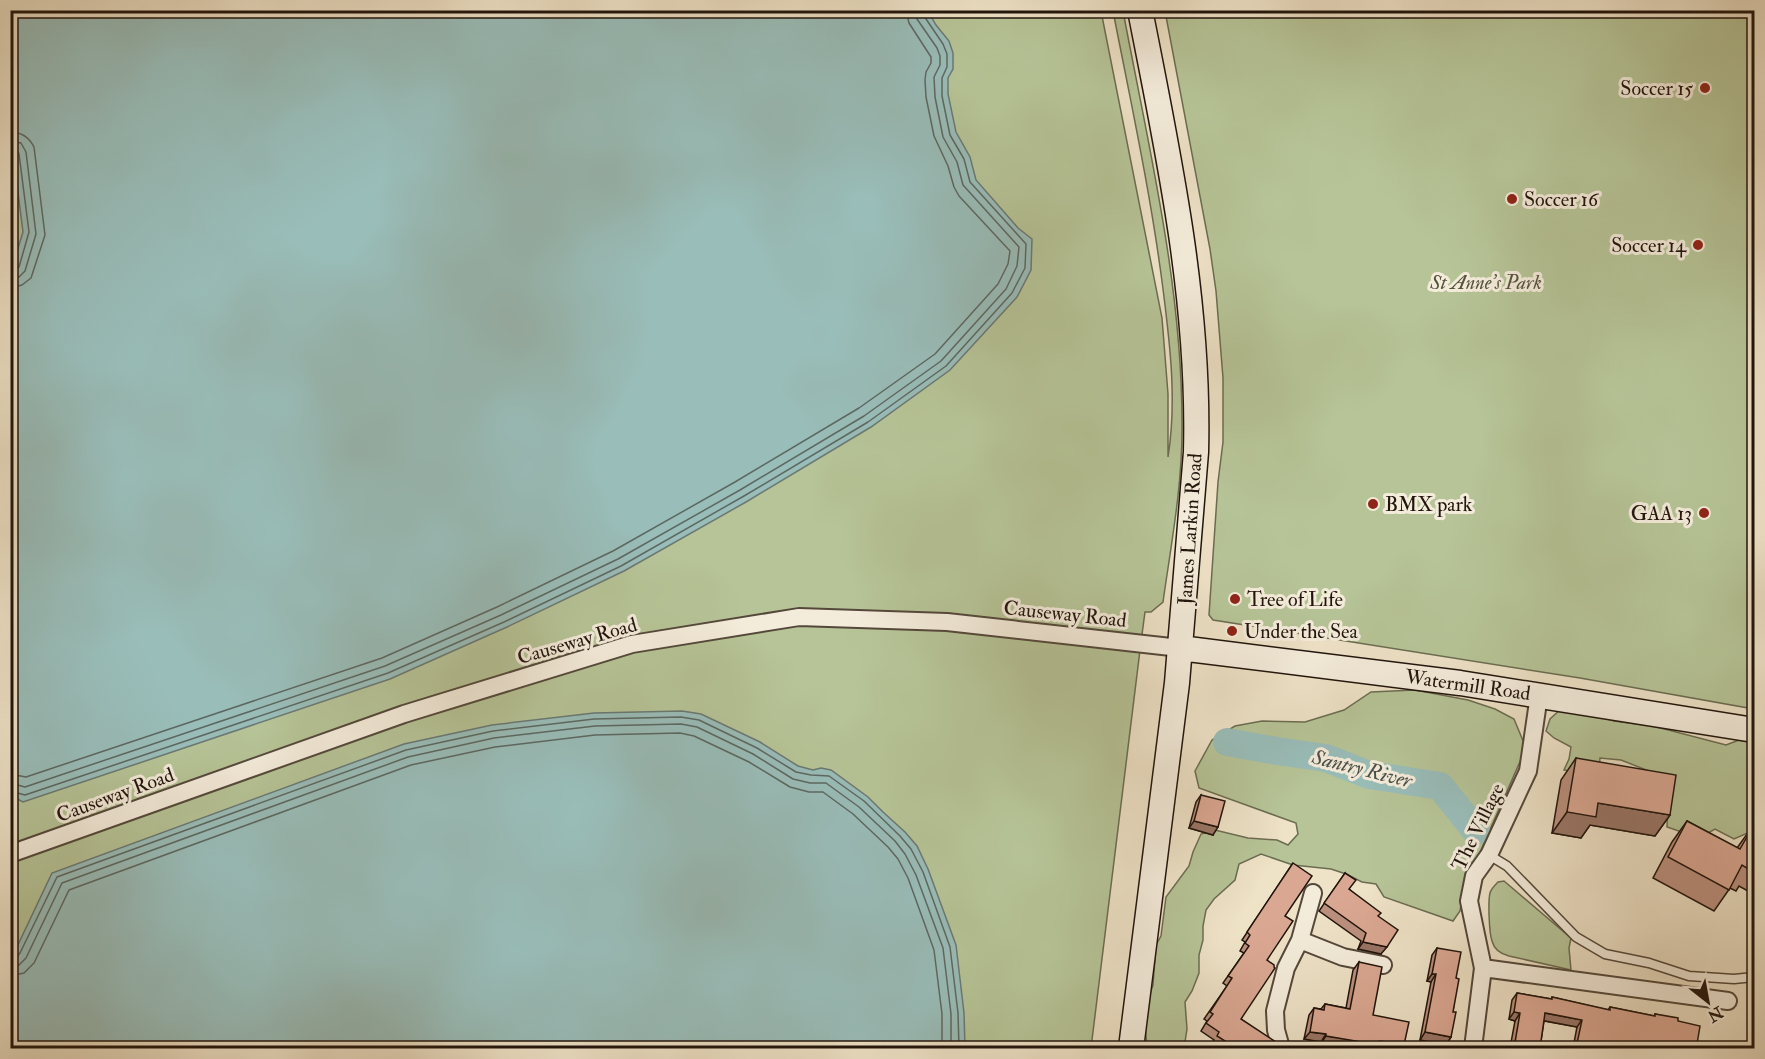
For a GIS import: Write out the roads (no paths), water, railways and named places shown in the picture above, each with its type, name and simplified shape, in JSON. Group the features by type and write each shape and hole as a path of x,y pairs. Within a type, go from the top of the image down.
{"main road":[{"name":"James Larkin Road","path":"1131,1048 1180,648 1196,452 1197,404 1195,352 1187,275 1160,111 1140,10"},
{"name":"Watermill Road","path":"1180,648 1460,683 1755,730"}],"street":[{"name":"Causeway Road","path":"10,854 404,714 632,644 799,617 947,622 1180,648"},
{"name":"The Village","path":"1473,1048 1483,968 1469,901 1474,876 1489,855 1528,771 1539,695"},
{"path":"1281,1048 1276,1030 1275,1011 1286,968 1300,940 1313,893"},
{"path":"1300,940 1343,957 1383,965"},
{"path":"1483,968 1728,1001"}],"lane":[{"path":"1489,855 1507,866 1576,937 1605,954 1648,963 1689,976 1755,978"}],"water":[{"path":"11,10 928,11 949,41 953,53 953,69 948,78 948,94 956,132 970,157 976,180 1018,228 1032,239 1031,270 1017,297 950,370 871,427 746,502 624,571 507,627 390,679 23,802 10,795 10,274 23,232 10,130"},
{"path":"682,711 701,714 760,742 798,766 813,770 821,768 831,770 868,797 917,846 928,869 956,945 964,1013 965,1048 11,1048 11,956 52,873 404,744 492,725 594,713"}],"waterway":[{"name":"Santry River","path":"1227,742 1326,758 1369,775 1440,786 1476,831"}],"place":[{"name":"Soccer 15","path":"1705,88"},
{"name":"Soccer 16","path":"1512,199"},
{"name":"Soccer 14","path":"1698,245"},
{"name":"BMX park","path":"1373,504"},
{"name":"GAA 13","path":"1704,513"},
{"name":"Tree of Life","path":"1235,599"},
{"name":"Under the Sea","path":"1232,631"}],"park label":[{"name":"St Anne's Park","path":"1486,282"}]}
